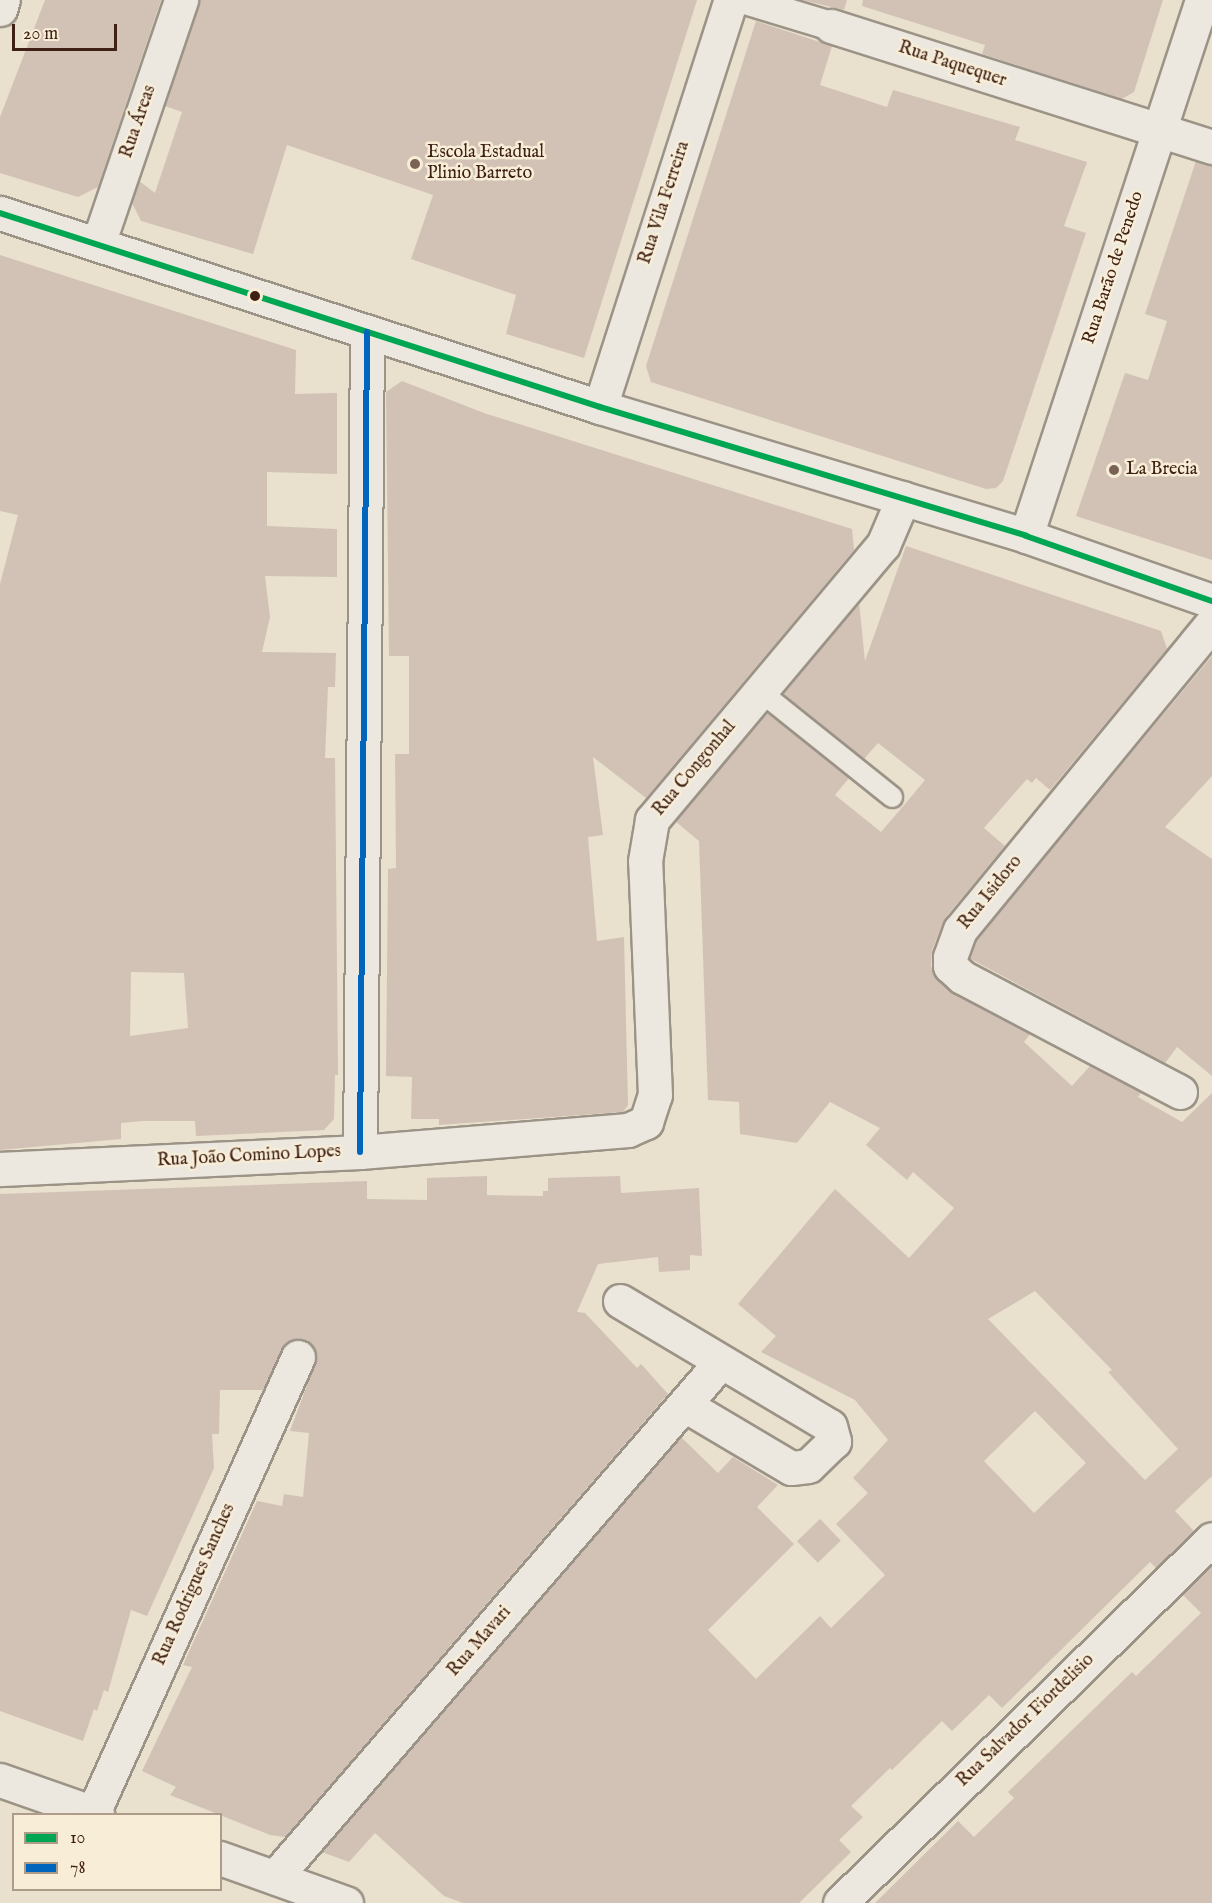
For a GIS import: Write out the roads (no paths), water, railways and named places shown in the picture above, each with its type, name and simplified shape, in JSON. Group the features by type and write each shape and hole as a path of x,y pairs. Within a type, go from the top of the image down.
{"street":[{"path":"0,9 3,0"},
{"name":"Rua Áreas","path":"98,244 181,0"},
{"name":"Rua Vila Ferreira","path":"600,407 731,0"},
{"name":"Rua Paquequer","path":"745,0 1212,147"},
{"name":"Rua Barão de Penedo","path":"1026,536 1202,0"},
{"path":"0,213 600,407 1026,536 1212,601"},
{"path":"360,1152 367,332"},
{"name":"Rua Congonhal","path":"655,1095 646,836 663,805 761,692 883,545 903,498"},
{"name":"Rua Isidoro","path":"1180,1092 962,977 950,966 950,957 960,930 1212,623"},
{"name":"Rua João Comino Lopes","path":"0,1169 360,1152 628,1130 646,1122 655,1095"},
{"path":"620,1301 720,1363 830,1426 834,1441 808,1466 791,1468 685,1405"},
{"name":"Rua Rodrigues Sanches","path":"95,1813 298,1357"},
{"name":"Rua Mavari","path":"275,1877 720,1363"},
{"name":"Rua Salvador Fiordelisio","path":"840,1903 1212,1539"},
{"path":"0,1780 92,1813"},
{"path":"222,1859 346,1903"}],"lane":[{"path":"761,692 892,797"}],"place":[{"name":"Escola Estadual Plinio Barreto","path":"415,164"},
{"name":"La Brecia","path":"1114,470"}]}
